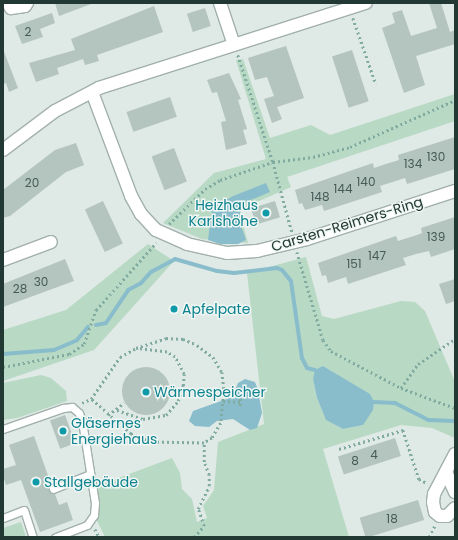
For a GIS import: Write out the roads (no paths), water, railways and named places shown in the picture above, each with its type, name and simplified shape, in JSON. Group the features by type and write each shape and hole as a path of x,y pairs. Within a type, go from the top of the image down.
{"street":[{"path":"8,3 11,8 25,6 27,3"},
{"path":"220,3 234,45"},
{"path":"3,150 55,111 92,92 366,3"},
{"name":"Carsten-Reimers-Ring","path":"92,92 135,205 148,224 162,234 187,244 227,253 248,252 295,243 455,191"},
{"path":"3,260 51,242"},
{"path":"455,454 438,488 433,502 435,512 447,516 455,508"},
{"path":"446,472 455,492"}],"lane":[{"path":"3,429 63,408 72,407 82,421 95,504 91,521 87,525 55,537"},
{"path":"53,489 90,474"},
{"path":"3,518 24,510 33,537"}],"water":[{"path":"266,183 270,192 246,202 241,210 239,220 246,240 238,244 220,244 208,240 212,208 233,196"},
{"path":"323,366 370,394 374,402 373,410 363,425 343,429 326,420 317,398 313,379 315,370"},
{"path":"245,379 255,382 258,390 262,413 257,428 250,430 233,419 217,421 209,427 195,426 189,421 193,411 232,397 238,383"}],"waterway":[{"path":"96,325 106,323 128,290 141,283 151,272 175,259 217,271 234,273 277,268 282,270 291,281 302,358 307,368 315,370"},
{"path":"3,354 54,350 77,340 88,327"},
{"path":"374,402 395,403 429,420 455,421"}],"place":[{"name":"Heizhaus Karlshöhe","path":"266,213"},
{"name":"Apfelpate","path":"174,309"},
{"name":"Wärmespeicher","path":"146,392"},
{"name":"Gläsernes Energiehaus","path":"63,431"},
{"name":"Stallgebäude","path":"36,482"}]}
